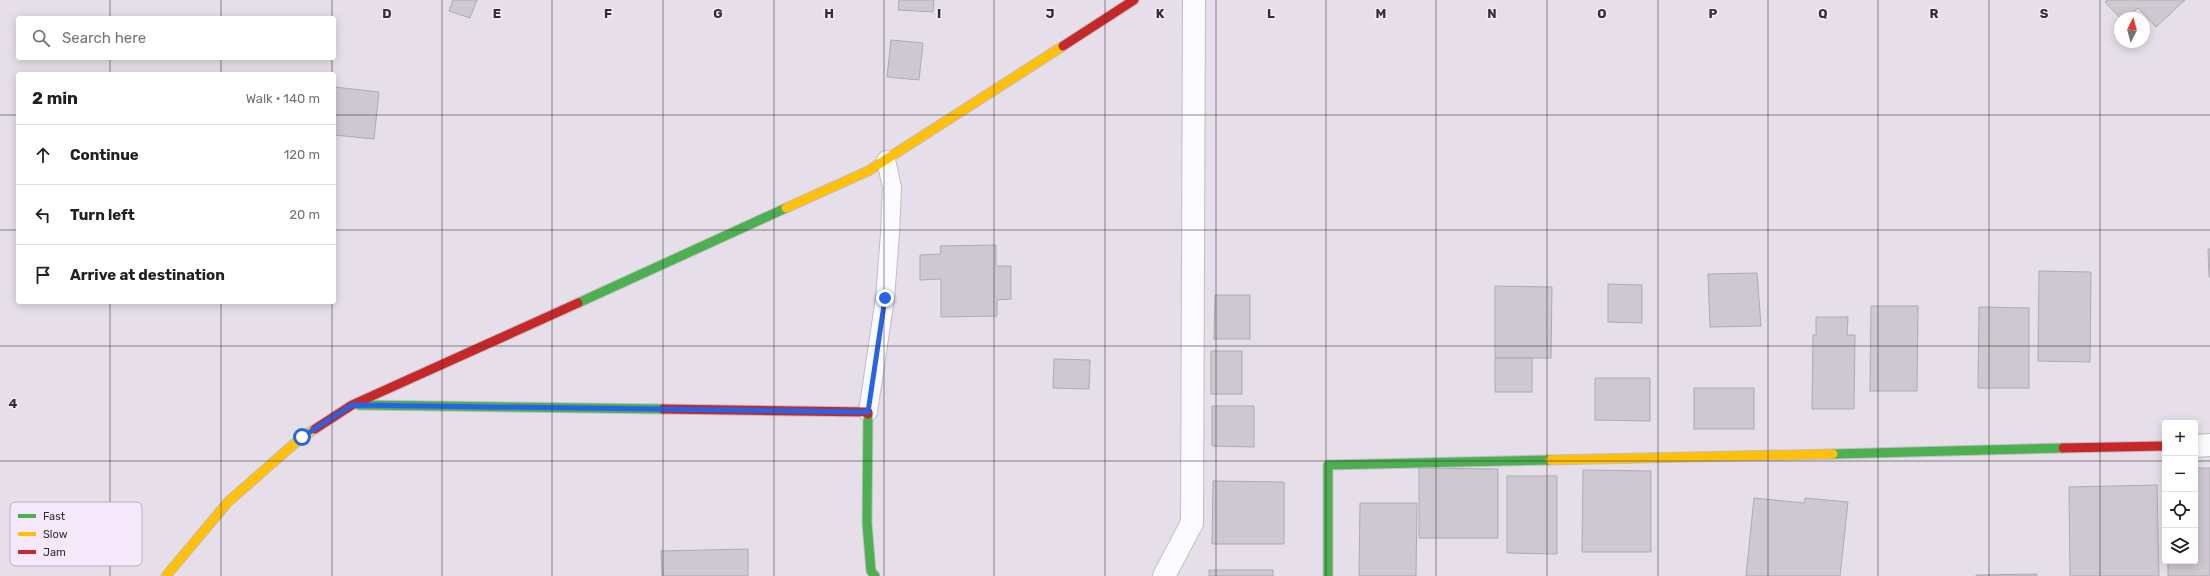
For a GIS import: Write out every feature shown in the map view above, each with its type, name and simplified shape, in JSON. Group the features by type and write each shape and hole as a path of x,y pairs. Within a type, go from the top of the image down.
{"street":[{"path":"166,576 228,502 302,437 352,405 868,171 1134,0"},
{"path":"1164,576 1192,523 1194,0"},
{"path":"352,405 868,412 867,523 871,571 874,576"},
{"path":"1328,576 1328,465 2162,446"},
{"path":"2198,446 2210,446"}],"lane":[{"path":"868,412 885,298 890,234 892,187 886,160"}],"building":[{"path":"453,0 477,0 470,18 449,11"},
{"path":"899,0 934,0 933,12 898,10"},
{"path":"2107,0 2185,0 2156,27 2150,21 2150,12 2142,12 2138,8 2134,12 2114,12 2105,2"},
{"path":"891,40 923,43 919,80 887,77"},
{"path":"336,87 379,92 374,139 336,135"},
{"path":"996,245 996,266 1011,266 1011,299 997,300 997,316 941,317 941,279 920,280 920,255 941,254 940,246"},
{"path":"2208,249 2210,249 2210,277 2209,277"},
{"path":"2039,271 2091,272 2090,362 2038,361"},
{"path":"1757,273 1761,326 1710,327 1708,274"},
{"path":"1608,284 1642,285 1642,323 1608,322"},
{"path":"1495,286 1552,287 1551,358 1495,358"},
{"path":"1215,295 1250,295 1250,339 1214,339"},
{"path":"1871,306 1918,306 1917,391 1870,391"},
{"path":"1979,307 2029,308 2029,388 1978,388"},
{"path":"1816,317 1848,317 1847,335 1855,335 1854,409 1812,409 1813,335 1816,335"},
{"path":"1211,351 1242,351 1242,394 1211,394"},
{"path":"1495,358 1532,358 1532,392 1495,392"},
{"path":"1054,359 1090,360 1089,389 1053,388"},
{"path":"1595,378 1650,378 1650,421 1595,420"},
{"path":"1694,388 1754,388 1754,429 1694,429"},
{"path":"1212,406 1254,406 1254,447 1212,446"},
{"path":"1419,468 1498,469 1498,538 1419,538"},
{"path":"2198,468 2210,468 2210,576 2168,576 2168,564 2198,564"},
{"path":"1583,470 1651,471 1651,552 1582,552"},
{"path":"1507,476 1557,476 1557,554 1507,553"},
{"path":"1213,481 1284,482 1284,544 1212,544"},
{"path":"2157,485 2159,576 2070,576 2069,487"},
{"path":"1754,498 1804,503 1805,498 1848,502 1840,576 1746,576"},
{"path":"1360,503 1417,503 1416,576 1359,576"},
{"path":"748,549 748,576 662,576 661,551"},
{"path":"1209,570 1273,570 1273,576 1209,576"},
{"path":"2037,574 2037,576 1976,576 1976,575"}],"traffic: fast":[{"path":"578,303 786,208"},
{"path":"359,405 663,409"},
{"path":"868,414 867,523 871,571 875,576"},
{"path":"1833,454 2063,448"},
{"path":"1328,576 1328,465 1550,460"}],"traffic: slow":[{"path":"786,208 868,171 1063,46"},
{"path":"166,576 228,502 302,437 315,429"},
{"path":"1550,460 1833,454"}],"traffic: jam":[{"path":"1063,46 1134,0"},
{"path":"315,429 352,405 578,303"},
{"path":"663,409 868,412 868,414"},
{"path":"2063,448 2162,446"}],"route":[{"path":"302,437 352,405 868,412 885,298"}]}
